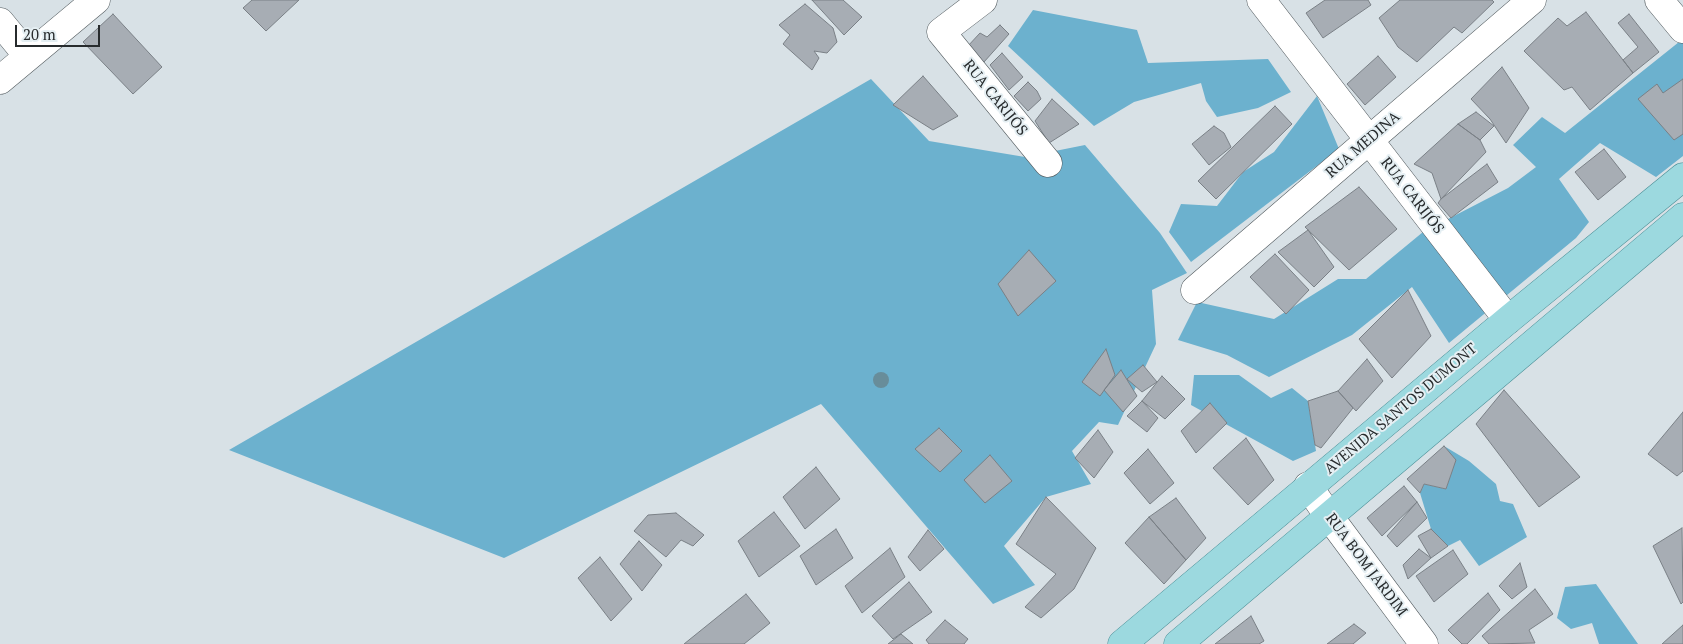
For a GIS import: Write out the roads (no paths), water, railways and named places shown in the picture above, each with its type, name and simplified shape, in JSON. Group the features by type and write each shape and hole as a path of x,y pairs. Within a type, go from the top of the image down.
{"main road":[{"name":"AVENIDA SANTOS DUMONT","path":"1122,644 1308,486 1683,177"},
{"path":"1178,644 1328,515 1683,217"}],"street":[{"path":"0,80 96,0"},
{"name":"RUA CARIJÓS","path":"983,0 941,32 1048,163"},
{"name":"RUA CARIJÓS","path":"1261,0 1508,320"},
{"name":"RUA MEDINA","path":"1195,290 1532,0"},
{"path":"1659,0 1683,29"},
{"path":"0,22 28,56"},
{"name":"RUA BOM JARDIM","path":"1308,486 1424,644"}]}
